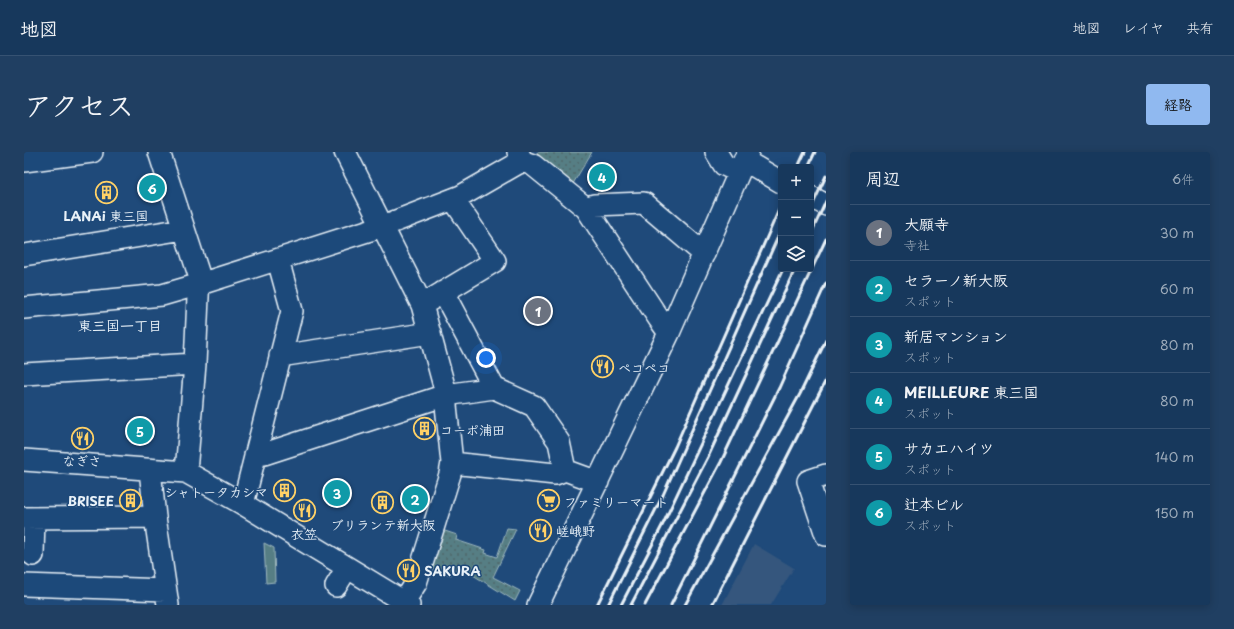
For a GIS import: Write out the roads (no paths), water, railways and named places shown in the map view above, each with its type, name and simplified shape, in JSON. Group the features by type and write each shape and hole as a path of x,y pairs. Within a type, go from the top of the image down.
{"street":[{"path":"24,161 92,152"},
{"path":"159,152 199,275 200,284 186,472"},
{"path":"24,460 186,472 243,504 407,604 416,583 452,464 446,396 422,305 345,152"},
{"path":"716,152 724,165 744,162 778,180"},
{"path":"24,308 162,295 200,284 383,226 453,200 520,157 534,165 586,208 669,333"},
{"path":"538,605 669,333 744,162"},
{"path":"814,199 826,205"},
{"path":"422,305 495,261 453,200"},
{"path":"586,208 594,205 644,203 704,254"},
{"path":"24,255 184,229"},
{"path":"243,504 292,311 278,260"},
{"path":"444,292 494,388"},
{"path":"280,356 430,333"},
{"path":"24,374 195,364"},
{"path":"255,455 264,454 446,396 494,388 534,406 559,442 565,470"},
{"path":"452,464 555,474 565,470 598,482"},
{"path":"24,585 167,597 155,517 150,470"},
{"path":"826,475 808,481 826,535"},
{"path":"33,555 29,518 155,517"},
{"path":"336,586 347,568"}],"railway":[{"path":"799,164 805,152"},
{"path":"809,164 815,152"},
{"path":"814,202 826,176"},
{"path":"814,227 826,201"},
{"path":"597,605 675,447 778,212"},
{"path":"608,605 663,495 778,236"},
{"path":"645,605 721,462 826,239"},
{"path":"621,605 664,522 782,272"},
{"path":"631,605 708,457 794,272"},
{"path":"671,605 779,388 826,283"},
{"path":"685,605 800,394 826,340"},
{"path":"712,605 826,380"}],"place":[{"name":"MEILLEURE 東三国","path":"602,177"},
{"name":"辻本ビル","path":"152,188"},
{"name":"LANAi 東三国","path":"106,193"},
{"name":"大願寺","path":"538,311"},
{"name":"ペコペコ","path":"603,367"},
{"name":"コーポ浦田","path":"425,429"},
{"name":"サカエハイツ","path":"140,431"},
{"name":"なぎさ","path":"82,438"},
{"name":"シャトータカシマ","path":"284,491"},
{"name":"新居マンション","path":"337,493"},
{"name":"セラーノ新大阪","path":"415,499"},
{"name":"BRISEE","path":"130,500"},
{"name":"ファミリーマート","path":"548,501"},
{"name":"ブリランテ新大阪","path":"383,502"},
{"name":"衣笠","path":"304,511"},
{"name":"嵯峨野","path":"541,530"},
{"name":"SAKURA","path":"408,570"}],"district":[{"name":"東三国一丁目","path":"120,325"}]}
